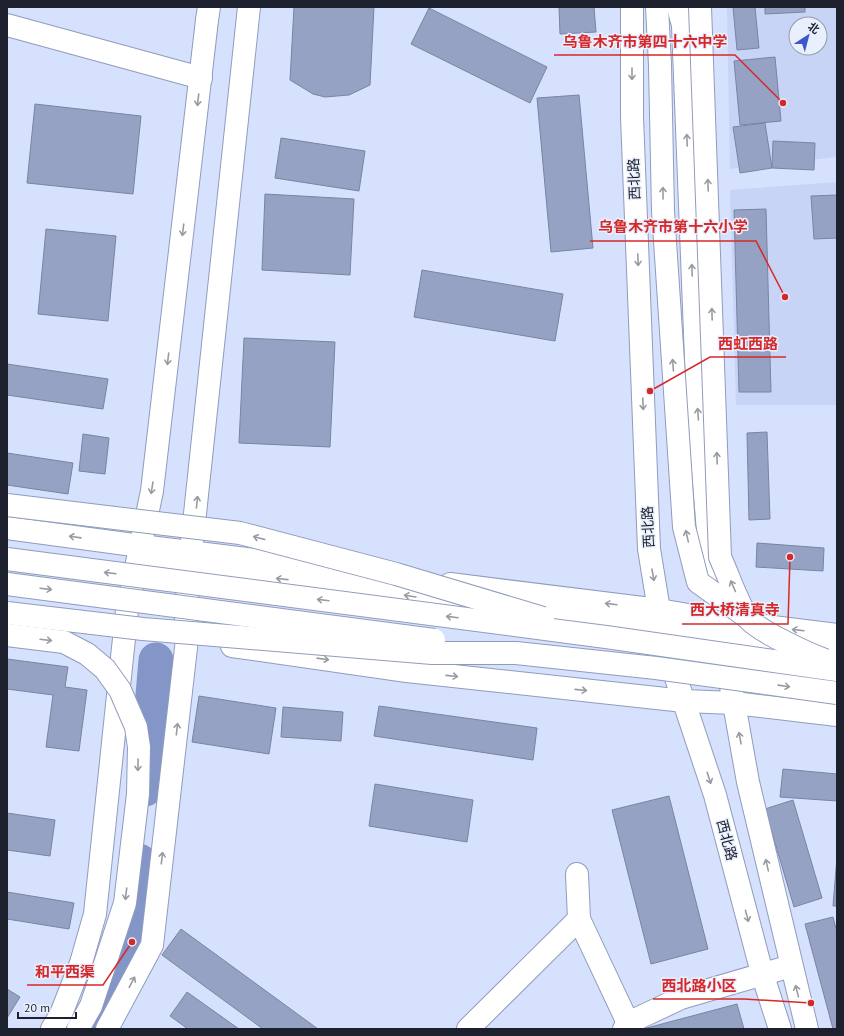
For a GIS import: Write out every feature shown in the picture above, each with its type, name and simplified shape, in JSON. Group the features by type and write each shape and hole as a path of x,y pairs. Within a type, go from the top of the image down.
{"main road":[{"path":"107,1029 152,945 187,639 186,616 191,561 249,7"},
{"name":"西北路","path":"632,7 632,118 649,549 659,610 676,678 715,795 762,973 780,1029"},
{"path":"657,7 663,211 684,527 698,582 769,633 802,651 837,665"},
{"path":"700,7 720,557 748,618"},
{"path":"52,1029 61,1014 81,963 95,914 126,620 152,491 208,11"},
{"path":"681,13 698,411 712,580 748,782 807,1029"},
{"path":"7,25 201,78"},
{"path":"7,498 145,520 191,561 482,607 665,633 720,630 837,635"},
{"path":"7,505 240,533 396,574 606,637"},
{"path":"7,528 46,533 139,555 659,610 720,630 837,657"},
{"path":"7,559 606,637 837,670"},
{"path":"7,584 398,634 516,653 656,668 837,693"},
{"path":"7,613 143,630 432,653 516,653"},
{"path":"7,618 126,620 186,616 676,678 798,709 837,715"},
{"path":"126,620 187,639 407,671 684,701 732,693"},
{"path":"7,635 64,642 87,654 105,669 120,690 136,727 139,747 138,794 124,903 91,1006 78,1029"},
{"path":"577,874 579,919 626,1026 680,998 762,973 791,966"},
{"path":"468,1029 579,919"}],"shaded area":[{"path":"727,7 837,7 837,157 730,169"},
{"path":"837,182 837,405 736,405 730,190"}],"building":[{"path":"294,7 374,7 370,85 349,95 325,97 313,94 290,80"},
{"path":"559,7 594,7 596,32 560,34"},
{"path":"733,7 755,7 759,48 737,50"},
{"path":"765,7 805,7 805,12 765,14"},
{"path":"429,8 547,67 530,103 411,44"},
{"path":"775,57 781,121 740,125 734,61"},
{"path":"579,95 593,248 551,252 537,98"},
{"path":"35,104 141,116 133,194 27,183"},
{"path":"765,123 772,168 740,173 733,127"},
{"path":"281,138 365,151 359,191 275,178"},
{"path":"773,141 815,143 814,170 772,168"},
{"path":"265,194 354,199 350,275 262,270"},
{"path":"837,195 837,238 814,239 811,196"},
{"path":"766,209 771,392 739,392 734,210"},
{"path":"46,229 116,236 108,321 38,314"},
{"path":"422,270 563,294 555,341 414,317"},
{"path":"244,338 335,342 330,447 239,443"},
{"path":"7,364 108,379 103,409 7,395"},
{"path":"767,432 770,519 749,520 747,433"},
{"path":"83,434 109,438 105,474 79,471"},
{"path":"7,453 73,463 68,494 7,485"},
{"path":"757,543 824,548 823,571 756,567"},
{"path":"7,659 68,667 65,687 87,690 79,751 46,747 53,695 7,689"},
{"path":"199,696 276,708 269,754 192,742"},
{"path":"379,706 537,728 533,760 374,736"},
{"path":"283,707 343,712 341,741 281,737"},
{"path":"783,769 837,774 837,801 780,797"},
{"path":"375,784 473,800 467,842 369,826"},
{"path":"669,796 708,949 651,964 612,810"},
{"path":"793,800 822,898 794,907 765,809"},
{"path":"7,813 55,820 50,856 7,850"},
{"path":"837,857 837,906 833,906"},
{"path":"7,892 74,903 69,929 7,919"},
{"path":"833,917 837,932 837,1029 833,1029 805,924"},
{"path":"181,929 318,1029 263,1029 162,955"},
{"path":"7,989 20,997 7,1018"},
{"path":"187,992 239,1029 188,1029 170,1016"},
{"path":"737,1004 744,1029 643,1029"}],"waterway":[{"path":"145,789 156,660"},
{"path":"93,1029 107,1005 132,942 139,861"}],"place":[{"name":"乌鲁木齐市第四十六中学","path":"783,103"},
{"name":"乌鲁木齐市第十六小学","path":"785,297"},
{"name":"西虹西路","path":"650,391"},
{"name":"西大桥清真寺","path":"790,557"},
{"name":"和平西渠","path":"132,942"},
{"name":"西北路小区","path":"811,1003"}]}
